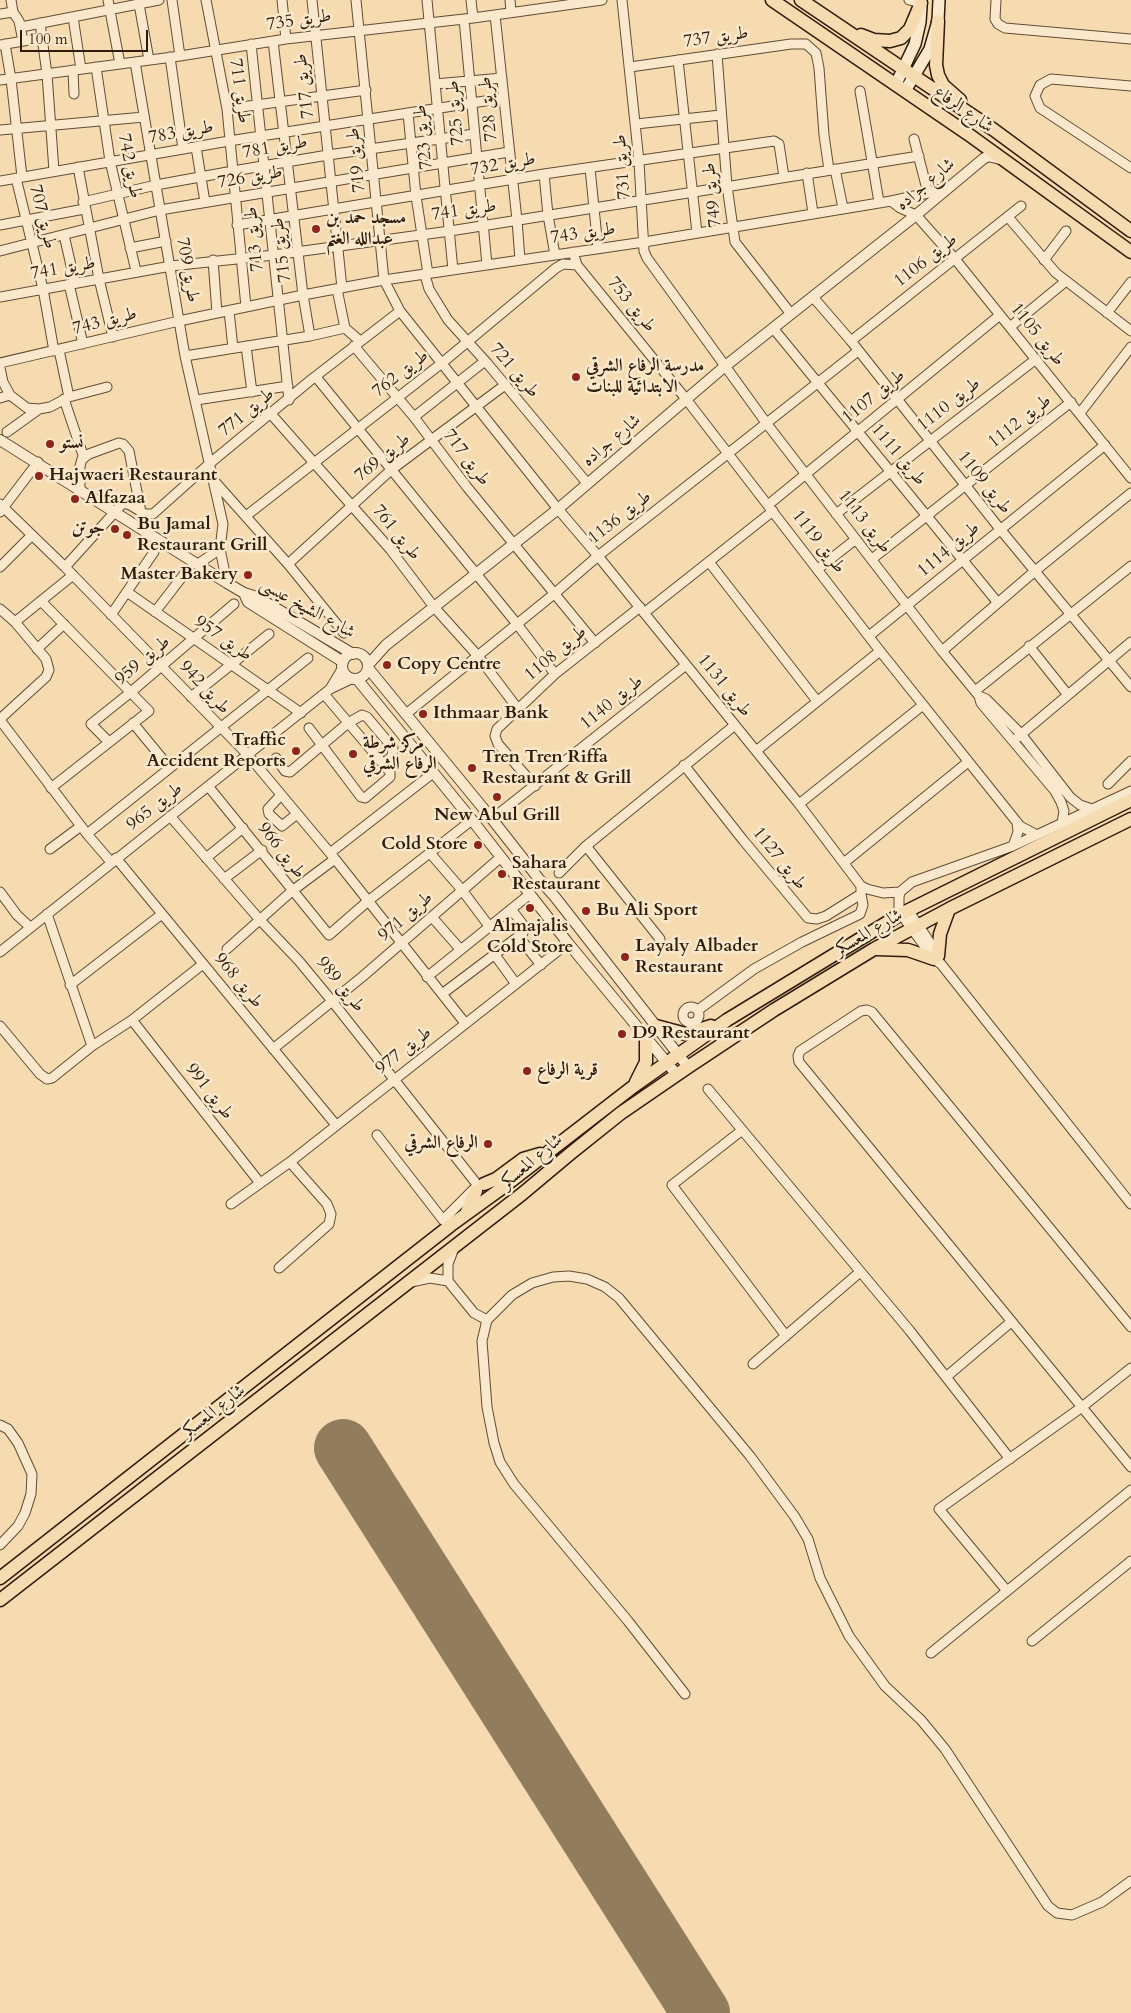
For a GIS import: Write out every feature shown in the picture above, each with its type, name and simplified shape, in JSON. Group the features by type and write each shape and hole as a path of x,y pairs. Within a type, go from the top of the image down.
{"main road":[{"name":"شارع الرفاع","path":"772,0 968,134 1131,252"},
{"name":"شارع الرفاع","path":"801,0 994,130 1131,230"},
{"path":"940,0 936,65 938,76 943,85 994,130"},
{"path":"909,73 920,22 917,1"},
{"path":"834,22 874,40 890,41 901,38 910,29 917,1"},
{"path":"900,88 909,73 930,49 938,21"},
{"name":"شارع المعسكر","path":"0,1578 466,1214 634,1086 727,1020 905,912 1131,800"},
{"name":"شارع المعسكر","path":"0,1600 522,1194 607,1125 682,1071 774,1010 874,949 949,909 1131,819"},
{"path":"874,949 908,950 938,960 941,930 949,909"},
{"path":"656,1026 686,1034 727,1020"},
{"path":"634,1086 644,1068 647,1053 646,1037"},
{"path":"466,1214 478,1187 496,1179 522,1159 548,1153"}],"street":[{"path":"12,0 13,12 20,26 23,41"},
{"path":"20,26 73,17 108,5 139,4 159,0"},
{"path":"172,0 180,56"},
{"name":"طريق 711","path":"206,0 227,109 246,307"},
{"path":"282,0 286,39"},
{"name":"طريق 717","path":"312,0 326,126 339,288 345,328 513,544 595,643"},
{"name":"طريق 719","path":"356,0 378,202 384,280 400,311 558,509"},
{"name":"طريق 723","path":"427,0 453,270"},
{"name":"طريق 725","path":"471,0 468,18 469,81 487,265"},
{"path":"510,0 512,12"},
{"name":"طريق 735","path":"0,80 180,56 315,35 512,12 555,3 602,0"},
{"name":"طريق 731","path":"622,0 636,124 644,242 647,258 724,367"},
{"path":"996,0 995,19 998,24 1005,28 1131,39"},
{"path":"139,4 149,60"},
{"path":"108,5 120,64"},
{"path":"0,14 13,12"},
{"name":"طريق 728","path":"495,14 520,260"},
{"path":"73,17 77,70 74,94"},
{"path":"40,23 47,74 54,171"},
{"path":"3,44 41,38"},
{"name":"طريق 715","path":"273,41 303,295 310,336"},
{"name":"طريق 707","path":"3,44 11,79 17,127 19,178 26,220 67,398 84,458"},
{"name":"طريق 713","path":"251,44 289,400"},
{"name":"طريق 737","path":"630,67 791,44 806,44 816,53 824,135 832,169"},
{"name":"طريق 749","path":"716,54 727,186 735,242 791,314"},
{"path":"170,57 183,149"},
{"path":"678,60 697,233"},
{"name":"طريق 709","path":"135,62 185,356 223,524 220,549 227,583"},
{"name":"طريق 742","path":"96,67 110,161 136,271"},
{"path":"435,84 502,78"},
{"path":"1131,86 1051,80 1040,85 1035,96 1040,108 1131,168"},
{"path":"227,109 366,90"},
{"path":"860,91 879,202"},
{"name":"طريق 783","path":"0,181 229,141 504,98"},
{"name":"طريق 721","path":"408,113 416,196 429,289 448,320 485,360 587,483"},
{"path":"636,124 721,115"},
{"path":"0,130 144,117"},
{"name":"طريق 781","path":"0,225 84,206 118,194 156,185 328,155 474,134"},
{"name":"شارع جراده","path":"968,134 977,148 977,160 974,166"},
{"path":"914,139 928,193"},
{"name":"طريق 732","path":"237,225 294,217 512,179 774,141 779,144 784,177"},
{"path":"196,147 205,202"},
{"name":"طريق 726","path":"0,251 160,210 414,166 510,152"},
{"name":"طريق 741","path":"0,296 136,271 213,260 274,255 450,230 919,156"},
{"name":"شارع جراده","path":"386,645 558,509 724,367 916,215 974,166 988,156 1005,161"},
{"path":"78,167 98,279 113,337"},
{"path":"590,168 598,248"},
{"path":"832,169 843,208"},
{"path":"544,174 548,215 555,254"},
{"path":"807,174 813,213"},
{"name":"طريق 743","path":"0,363 179,321 339,288 644,242 890,201 928,193 952,185"},
{"path":"890,201 916,215"},
{"name":"طريق 1106","path":"851,341 1021,206"},
{"name":"طريق 1105","path":"916,215 955,259 1131,478"},
{"path":"1008,217 1044,260 1066,280 1131,331"},
{"path":"1044,260 1066,231"},
{"path":"64,235 83,344"},
{"path":"130,248 166,241"},
{"name":"طريق 753","path":"573,252 577,265 686,399"},
{"path":"213,260 217,313"},
{"name":"طريق 762","path":"246,516 442,364 556,268 563,264 577,265"},
{"path":"1010,328 1066,280"},
{"path":"1107,313 1131,282"},
{"name":"طريق 1109","path":"813,297 851,341 1000,529 1131,688"},
{"path":"229,311 233,348"},
{"name":"طريق 771","path":"141,512 153,514 209,464 400,311"},
{"name":"طريق 1107","path":"709,562 770,508 805,473 1000,315"},
{"path":"185,356 310,336 345,328"},
{"name":"طريق 1111","path":"773,328 964,559 998,603"},
{"path":"246,346 252,392"},
{"path":"1080,413 1131,347"},
{"name":"طريق 1136","path":"406,714 598,556 858,351"},
{"name":"طريق 1110","path":"836,514 929,440 1036,359"},
{"path":"414,417 458,384 485,360"},
{"name":"طريق 1113","path":"724,367 942,651 977,693 981,703 1062,802 1064,811 1062,822"},
{"path":"0,368 3,382 10,395 27,408 39,409 50,407 67,398 107,387"},
{"path":"316,377 517,624 555,674"},
{"name":"طريق 769","path":"288,564 391,470 505,385"},
{"name":"طريق 771","path":"196,400 288,386"},
{"path":"0,398 10,395"},
{"name":"طريق 1119","path":"686,399 968,762 1017,822 1024,829 1038,835"},
{"name":"طريق 1112","path":"872,560 1071,402"},
{"path":"4,436 39,409"},
{"name":"طريق 761","path":"271,414 390,549 434,607 478,656 518,709"},
{"name":"شارع الشيخ عيسى","path":"4,436 38,462 80,490 227,583 244,593 257,597 357,654"},
{"path":"80,490 80,466 84,458 89,454 119,443 129,451 141,512"},
{"name":"طريق 1114","path":"869,636 1105,445"},
{"path":"1,508 38,462"},
{"name":"طريق 709","path":"215,483 288,564 344,633"},
{"path":"942,651 1035,571 1131,493"},
{"path":"65,567 119,514 122,503 130,505 141,512"},
{"name":"طريق 942","path":"1,508 65,567 248,755 332,856 465,1023"},
{"name":"طريق 1131","path":"558,509 799,804 845,862 861,890"},
{"path":"2,561 32,535"},
{"path":"818,569 856,539"},
{"path":"198,564 220,549"},
{"path":"111,615 154,552"},
{"path":"709,562 817,701"},
{"name":"طريق 1108","path":"535,786 498,744 495,736 496,729 555,674 595,643 709,562"},
{"path":"977,693 1029,646 1131,566"},
{"path":"155,612 184,573"},
{"path":"15,622 73,575"},
{"name":"طريق 957","path":"127,592 230,665 301,712"},
{"name":"شارع الشيخ عيسى","path":"244,593 248,602 342,666"},
{"path":"42,601 149,711 51,788"},
{"name":"طريق 959","path":"109,742 91,724 162,667 234,604"},
{"path":"0,609 15,622 46,660 49,670 46,678 0,719"},
{"path":"37,649 64,624"},
{"path":"191,696 269,634"},
{"path":"1012,742 1131,642"},
{"path":"386,645 347,656 342,666 344,673 354,679 433,773 568,943 667,1062 682,1071"},
{"path":"354,679 364,676 368,667 386,645"},
{"path":"1029,646 1068,695"},
{"path":"756,751 880,651"},
{"path":"357,654 492,819 656,1026 678,1055 682,1071"},
{"path":"87,834 308,658"},
{"name":"طريق 1140","path":"492,819 686,665"},
{"name":"طريق 965","path":"327,692 342,666"},
{"name":"طريق 965","path":"0,952 301,712 327,692 354,679"},
{"path":"309,728 361,797 365,798 390,778 390,772 348,723 327,692"},
{"name":"طريق 1113","path":"977,693 986,698 1021,734 1070,797 1080,805 1092,809"},
{"path":"799,804 923,705"},
{"path":"276,758 286,771 290,772 348,723 362,715 367,717 393,748 392,756 383,764"},
{"name":"طريق 968","path":"0,719 87,834 114,860 162,914 336,1125"},
{"path":"133,723 170,768"},
{"path":"558,873 586,846 734,725"},
{"path":"1108,784 1131,761"},
{"path":"845,862 968,762"},
{"name":"طريق 1127","path":"684,765 820,933"},
{"path":"227,949 332,856 433,773"},
{"name":"طريق 966","path":"208,786 262,850 292,891 329,935 368,901"},
{"path":"808,918 817,919 826,916 861,890 883,893 900,892 912,882 1013,846 1131,791"},
{"path":"281,795 268,809 269,814 282,826 297,814"},
{"name":"طريق 989","path":"170,816 224,880 299,961 478,1187"},
{"path":"368,901 472,820"},
{"path":"1013,846 1018,832 1017,822"},
{"path":"50,849 81,826"},
{"path":"206,858 243,828"},
{"path":"586,846 660,939"},
{"path":"224,880 262,850"},
{"path":"430,853 462,890 489,926"},
{"name":"طريق 971","path":"273,1048 332,1001 501,857"},
{"path":"698,1010 754,969 820,933 860,914 864,905 861,890"},
{"path":"0,892 17,915 30,927"},
{"path":"900,892 899,909 905,912 938,960 1131,1204"},
{"path":"428,977 460,949 530,894"},
{"path":"442,994 523,933 524,926 511,909"},
{"path":"47,914 92,1046"},
{"path":"70,985 162,914"},
{"path":"432,917 460,949"},
{"path":"518,937 540,965"},
{"name":"طريق 977","path":"231,1204 290,1162 568,943"},
{"path":"494,955 516,984"},
{"path":"0,1026 40,1074 47,1079 57,1075 92,1046 132,1020 203,964"},
{"path":"1131,1328 872,1012 867,1010 861,1011 802,1049 798,1059 1131,1468"},
{"name":"طريق 991","path":"132,1020 260,1183"},
{"path":"708,1089 946,1377 1010,1459"},
{"path":"741,1131 672,1185 786,1336"},
{"path":"377,1135 443,1220 478,1187"},
{"path":"279,1268 329,1224 331,1214 327,1204 290,1162"},
{"path":"455,1246 448,1264 448,1281 474,1313 487,1320"},
{"path":"753,1364 860,1272"},
{"path":"685,1694 628,1621 514,1484 500,1462 494,1444 487,1407 482,1341 487,1320 512,1295 532,1283 552,1277 569,1276 587,1279 605,1287 619,1298 750,1456 795,1517 808,1539 820,1578 849,1636 885,1686 922,1720 946,1749 1048,1906 1058,1914 1072,1915 1102,1902 1131,1881"},
{"path":"409,1282 430,1278 448,1281"},
{"path":"946,1377 1011,1322"},
{"path":"1007,1591 939,1508 1082,1407 1131,1368"},
{"path":"0,1425 8,1429 18,1443 32,1474 31,1494 25,1513 18,1526 0,1544"},
{"path":"930,1653 1131,1490"},
{"path":"1032,1641 1131,1561"}],"runway":[{"path":"343,1448 701,2013"}],"place":[{"name":"مسجد حمد بن عبدالله الغتم","path":"316,229"},
{"name":"مدرسة الرفاع الشرقي الابتدائية للبنات","path":"576,377"},
{"name":"نستو","path":"50,444"},
{"name":"Hajwaeri Restaurant","path":"39,476"},
{"name":"Alfazaa","path":"75,499"},
{"name":"جوتن","path":"115,529"},
{"name":"Bu Jamal Restaurant Grill","path":"127,535"},
{"name":"Master Bakery","path":"248,575"},
{"name":"Copy Centre","path":"387,665"},
{"name":"Ithmaar Bank","path":"423,714"},
{"name":"Traffic Accident Reports","path":"296,751"},
{"name":"مركز شرطة الرفاع الشرقي","path":"353,754"},
{"name":"Tren Tren Riffa Restaurant & Grill","path":"472,768"},
{"name":"New Abul Grill","path":"497,797"},
{"name":"Cold Store","path":"478,845"},
{"name":"Sahara Restaurant","path":"502,874"},
{"name":"Almajalis Cold Store","path":"530,908"},
{"name":"Bu Ali Sport","path":"586,911"},
{"name":"Layaly Albader Restaurant","path":"625,957"},
{"name":"D9 Restaurant","path":"622,1034"},
{"name":"قرية الرفاع","path":"527,1071"},
{"name":"الرفاع الشرقي","path":"488,1144"}]}
